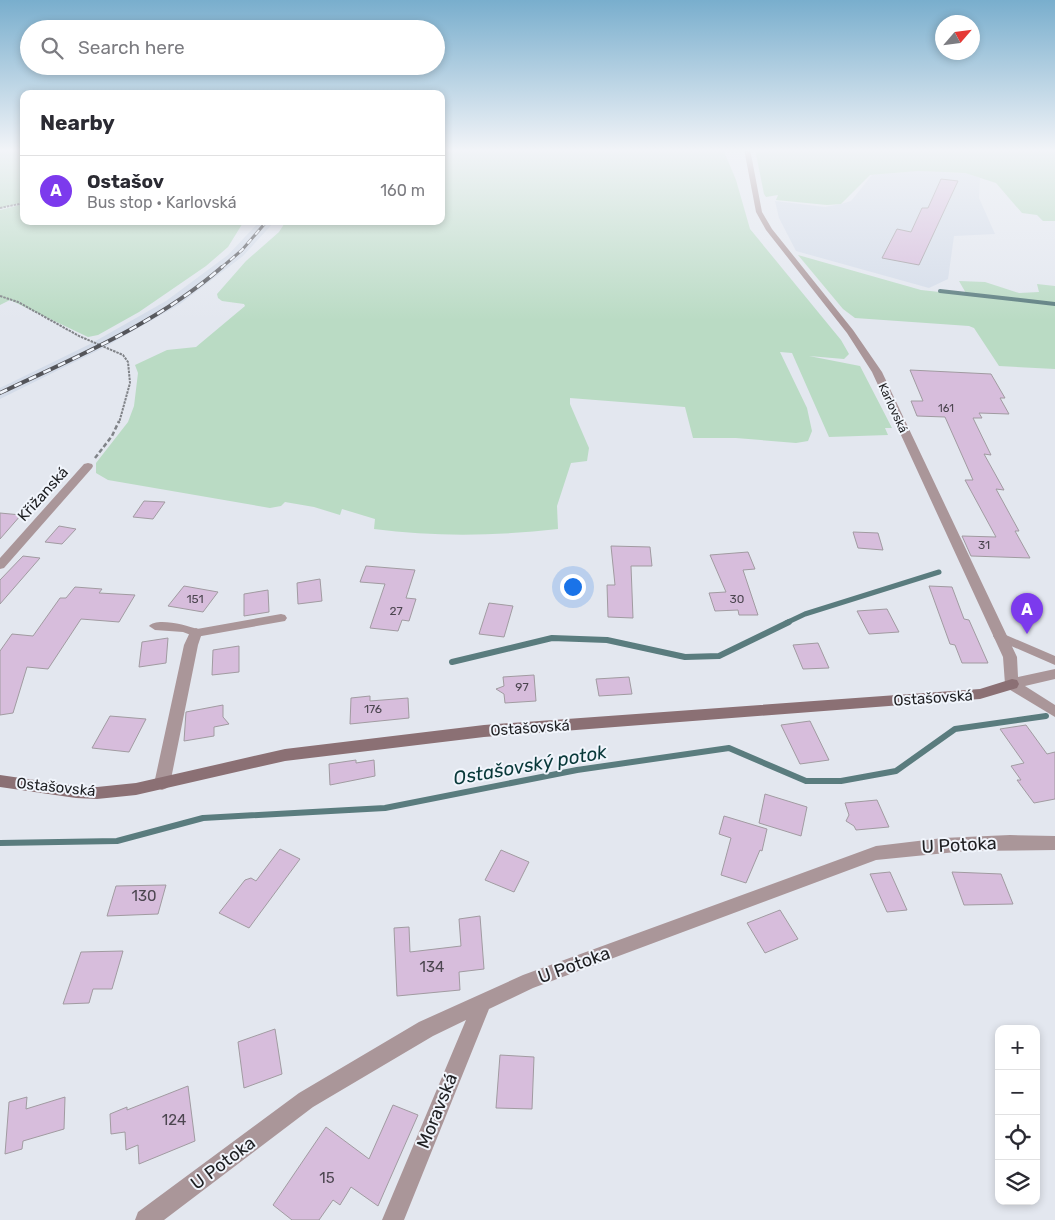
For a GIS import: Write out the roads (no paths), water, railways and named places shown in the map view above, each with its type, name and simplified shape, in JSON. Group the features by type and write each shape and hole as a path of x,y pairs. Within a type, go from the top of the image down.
{"street":[{"name":"Karlovská","path":"758,206 768,230 850,332 877,372 1010,658 1012,684"},
{"name":"Křižanská","path":"0,565 88,466"},
{"path":"162,784 191,644 196,633"},
{"path":"1012,684 1055,674"},
{"path":"1012,684 1055,712"},
{"name":"Ostašovská","path":"0,781 76,792 97,793 162,784 285,755 484,731 980,694 1012,684"},
{"name":"U Potoka","path":"146,1220 306,1100 426,1029 529,981 876,853 933,846 1026,842 1055,843"},
{"name":"Moravská","path":"393,1220 482,1003"}],"lane":[{"path":"154,626 184,628 196,633 281,618"},
{"path":"1000,636 1055,660"}],"waterway":[{"path":"940,291 1055,304"},
{"path":"786,623 805,614 939,572"},
{"path":"452,662 552,638 607,640 685,657 719,656 789,622"},
{"name":"Ostašovský potok","path":"0,843 117,841 203,818 385,808 577,770 729,748 806,781 841,781 896,771 955,729 1046,716"}],"railway":[{"path":"221,268 242,250 264,225"},
{"path":"0,393 116,338 171,305 222,267"}],"place":[{"name":"Ostašov","path":"1027,634"}]}
